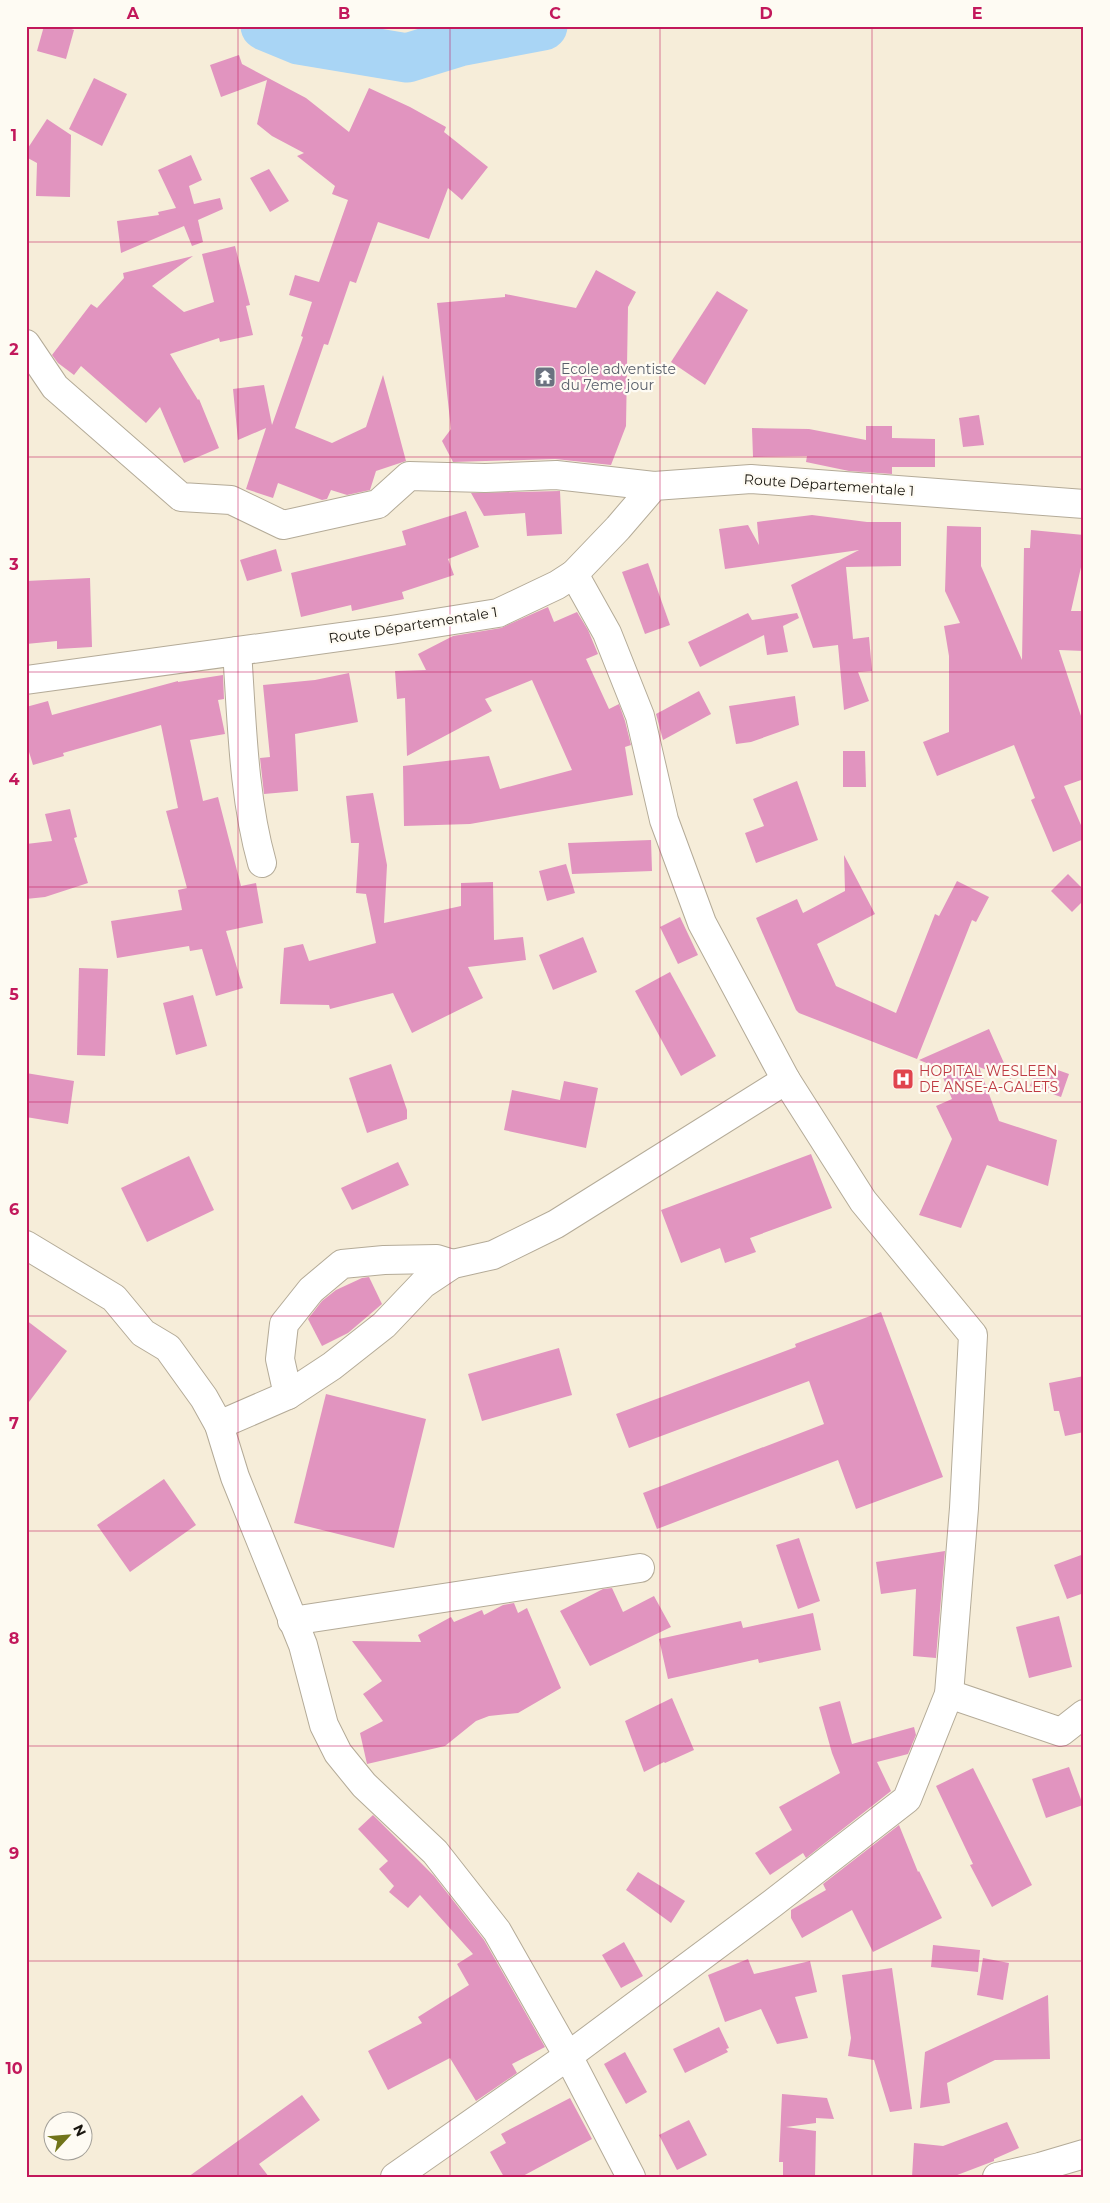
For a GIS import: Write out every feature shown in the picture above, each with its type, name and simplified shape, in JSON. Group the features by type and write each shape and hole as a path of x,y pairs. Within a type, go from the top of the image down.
{"street":[{"path":"26,344 55,387 181,497 230,500 283,525 378,504 408,476 485,478 556,475 654,486"},
{"name":"Route Départementale 1","path":"26,680 391,630 498,613 557,585 574,574 618,528 654,486 751,478 1084,504"},
{"path":"395,2177 568,2056 773,1903 907,1799 949,1694 964,1508 973,1335 863,1201 786,1080 702,922 664,820 640,716 607,633 574,574"},
{"path":"237,651 245,759 255,838 262,863"},
{"path":"219,1425 288,1395 332,1366 384,1325 423,1284 452,1264 493,1255 556,1224 786,1080"},
{"path":"26,1245 114,1298 144,1333 168,1348 204,1398 219,1425 235,1478 303,1645 324,1726 338,1753 364,1785 435,1852 497,1931 568,2056 631,2177"},
{"path":"288,1395 280,1359 284,1324 311,1290 342,1264 384,1260 436,1259 452,1264"},
{"path":"292,1621 640,1568"},
{"path":"949,1694 1062,1732 1084,1714"},
{"path":"997,2177 1084,2154"}],"building":[{"path":"44,26 63,26 74,30 66,59 37,51"},
{"path":"239,55 242,64 306,98 349,132 369,88 410,107 446,127 444,132 488,167 462,200 448,188 429,239 378,222 356,283 350,281 328,345 324,344 295,428 332,443 366,427 383,375 406,461 376,471 370,490 347,495 331,490 327,499 322,500 278,483 273,498 246,489 266,428 238,440 233,389 264,385 272,425 303,337 301,336 312,302 289,295 295,275 319,282 348,200 332,194 335,186 297,156 304,153 272,136 257,124 267,80 221,97 210,65"},
{"path":"94,78 127,94 102,146 69,129"},
{"path":"47,119 71,135 70,197 36,196 37,163 26,157 26,151"},
{"path":"191,155 202,180 189,186 194,204 220,198 223,209 198,220 203,242 192,246 184,226 121,253 117,221 159,215 158,212 176,208 158,170"},
{"path":"269,169 289,201 270,212 250,178"},
{"path":"235,246 250,305 246,306 253,335 220,342 219,338 170,354 199,399 219,448 184,463 160,407 146,423 81,366 74,375 58,363 52,355 91,304 97,308 124,278 123,273 193,256 152,286 184,312 214,302 202,254"},
{"path":"596,270 636,292 628,307 626,426 611,465 555,459 453,462 442,441 451,429 437,303 505,297 505,294 576,308"},
{"path":"717,291 748,310 705,385 671,362"},
{"path":"979,415 984,445 963,447 959,418"},
{"path":"866,426 892,426 892,438 935,439 935,467 892,467 892,474 849,471 806,462 807,456 753,457 752,428 809,429 866,440"},
{"path":"560,491 562,534 527,536 525,513 484,516 471,493"},
{"path":"466,511 479,547 448,559 454,575 402,592 404,599 352,611 351,605 301,617 291,573 406,545 402,531"},
{"path":"812,515 867,522 901,522 901,566 846,567 853,639 869,637 872,671 858,672 869,701 844,710 838,645 813,648 791,585 859,550 725,569 719,529 748,525 759,545 757,522"},
{"path":"947,526 981,527 981,566 1022,660 1024,548 1030,548 1031,530 1084,535 1084,554 1071,611 1084,611 1084,651 1059,650 1084,725 1084,779 1064,786 1084,832 1084,839 1053,852 1031,800 1035,798 1014,745 937,776 923,742 949,732 949,656 944,626 960,623 945,591"},
{"path":"276,549 282,571 247,581 240,560"},
{"path":"648,563 670,625 645,634 622,572"},
{"path":"90,578 92,647 57,649 57,641 26,644 26,581"},
{"path":"548,607 554,622 577,612 588,630 598,654 586,659 609,709 619,704 625,721 631,745 625,747 633,795 470,824 404,826 403,766 489,756 500,789 572,770 532,680 485,699 492,711 407,756 405,698 397,699 395,671 426,670 418,654 453,636 501,628"},
{"path":"748,613 752,620 797,613 799,618 783,626 788,652 767,655 764,635 700,667 688,642"},
{"path":"349,673 358,722 295,734 298,791 264,794 260,758 270,757 263,685 315,680"},
{"path":"223,675 224,699 218,700 225,734 190,740 203,801 218,797 241,886 256,883 263,923 226,931 243,988 216,996 202,949 190,951 189,946 117,958 111,921 182,910 178,890 187,888 166,811 178,808 161,725 63,753 64,756 33,765 26,742 26,707 48,701 52,715 178,681"},
{"path":"699,691 711,714 663,740 656,714"},
{"path":"795,696 799,725 751,742 736,744 729,706"},
{"path":"843,751 865,751 866,787 843,787"},
{"path":"797,781 818,840 756,863 745,833 764,826 753,799"},
{"path":"373,793 387,865 384,923 461,906 461,883 493,882 494,940 523,937 526,960 468,967 483,998 412,1033 393,993 330,1009 329,1005 280,1004 284,948 303,944 309,961 376,943 366,894 356,893 359,843 351,843 346,796"},
{"path":"70,809 77,837 74,838 88,883 45,897 26,899 26,844 52,841 45,814"},
{"path":"651,840 652,871 572,874 568,843"},
{"path":"844,855 875,914 817,944 836,986 896,1013 935,914 939,916 957,881 989,897 976,922 972,920 917,1059 799,1013 756,918 797,899 803,913 845,891"},
{"path":"566,864 575,893 547,901 539,871"},
{"path":"1068,874 1084,890 1084,900 1072,912 1051,891"},
{"path":"680,917 698,955 678,964 660,927"},
{"path":"583,937 597,972 553,990 539,955"},
{"path":"79,968 108,969 105,1056 77,1055"},
{"path":"670,972 716,1056 681,1076 635,991"},
{"path":"193,995 207,1046 176,1055 163,1003"},
{"path":"989,1029 1011,1079 979,1067 999,1121 1057,1140 1048,1186 987,1165 961,1228 919,1215 952,1139 936,1106 952,1099 939,1068 919,1060"},
{"path":"1038,1063 1069,1074 1061,1097 1030,1086"},
{"path":"391,1064 407,1110 407,1119 367,1133 349,1078"},
{"path":"26,1073 74,1081 68,1124 26,1117"},
{"path":"564,1081 598,1088 586,1148 504,1130 512,1090 560,1100"},
{"path":"811,1154 832,1208 750,1238 756,1252 725,1263 720,1248 681,1263 661,1210"},
{"path":"189,1156 214,1210 147,1242 121,1188"},
{"path":"398,1162 409,1185 352,1210 341,1188"},
{"path":"369,1277 382,1304 348,1333 322,1346 308,1319 322,1301 336,1290 362,1278"},
{"path":"881,1312 943,1477 856,1509 838,1460 657,1529 643,1493 824,1424 809,1381 629,1448 616,1414 796,1347 795,1344"},
{"path":"26,1320 67,1351 26,1406"},
{"path":"559,1348 572,1395 482,1421 468,1374"},
{"path":"1084,1376 1084,1432 1065,1436 1059,1411 1054,1411 1049,1383"},
{"path":"326,1394 426,1419 394,1548 294,1523"},
{"path":"164,1479 196,1525 130,1572 97,1525"},
{"path":"799,1538 820,1601 798,1609 776,1545"},
{"path":"945,1551 936,1658 913,1656 916,1589 881,1594 876,1562"},
{"path":"1084,1554 1084,1593 1067,1599 1054,1565"},
{"path":"612,1588 623,1612 654,1596 671,1627 590,1666 560,1611 603,1589"},
{"path":"514,1603 518,1613 527,1608 561,1688 518,1713 489,1716 476,1721 445,1746 367,1764 360,1733 383,1721 363,1694 382,1681 352,1641 421,1642 418,1635 451,1617 454,1622 482,1610 484,1615 503,1605"},
{"path":"813,1613 821,1650 759,1663 758,1659 668,1679 659,1639 741,1621 743,1628"},
{"path":"1059,1616 1072,1667 1029,1678 1016,1627"},
{"path":"672,1698 694,1750 644,1772 625,1721"},
{"path":"840,1701 852,1744 914,1727 916,1735 908,1754 877,1762 891,1791 806,1858 803,1853 770,1875 755,1853 792,1830 779,1807 840,1773 832,1753 819,1707"},
{"path":"1069,1767 1083,1805 1046,1818 1032,1779"},
{"path":"973,1768 1032,1885 992,1907 970,1865 973,1864 936,1786"},
{"path":"373,1815 434,1876 484,1940 545,2047 512,2064 517,2073 476,2101 450,2058 388,2090 368,2051 422,2023 418,2017 469,1985 457,1964 473,1954 420,1895 408,1908 389,1892 394,1886 379,1869 388,1861 358,1829"},
{"path":"899,1825 918,1872 942,1918 873,1952 852,1910 802,1938 791,1918 791,1910 826,1890 823,1884"},
{"path":"638,1872 685,1901 671,1923 626,1890"},
{"path":"624,1942 643,1976 621,1988 602,1955"},
{"path":"933,1945 980,1950 978,1972 931,1967"},
{"path":"983,1958 1009,1963 1003,2000 977,1995"},
{"path":"748,1959 754,1974 810,1961 817,1992 795,1997 808,2038 777,2044 761,2009 725,2022 708,1975"},
{"path":"892,1968 912,2109 890,2112 874,2060 848,2056 851,2038 842,1975"},
{"path":"1048,1995 1050,2059 995,2060 947,2083 950,2103 920,2108 925,2052"},
{"path":"719,2027 729,2048 726,2049 728,2052 685,2073 673,2049"},
{"path":"625,2052 647,2092 626,2104 604,2064"},
{"path":"782,2094 827,2098 834,2119 816,2118 816,2123 786,2127 816,2131 815,2177 783,2177 783,2162 779,2162"},
{"path":"302,2095 320,2120 259,2164 269,2177 188,2177"},
{"path":"570,2098 592,2139 521,2177 504,2177 490,2152 506,2143 501,2134"},
{"path":"689,2120 707,2155 677,2170 659,2135"},
{"path":"1007,2122 1019,2148 994,2159 994,2161 952,2177 912,2177 914,2143 943,2146"}],"waterway":[{"path":"265,26 299,40 407,58 459,42 543,26"}],"place":[{"name":"Ecole adventiste du 7eme jour","path":"545,377"},
{"name":"HOPITAL WESLEEN DE ANSE-A-GALETS","path":"903,1079"}]}
